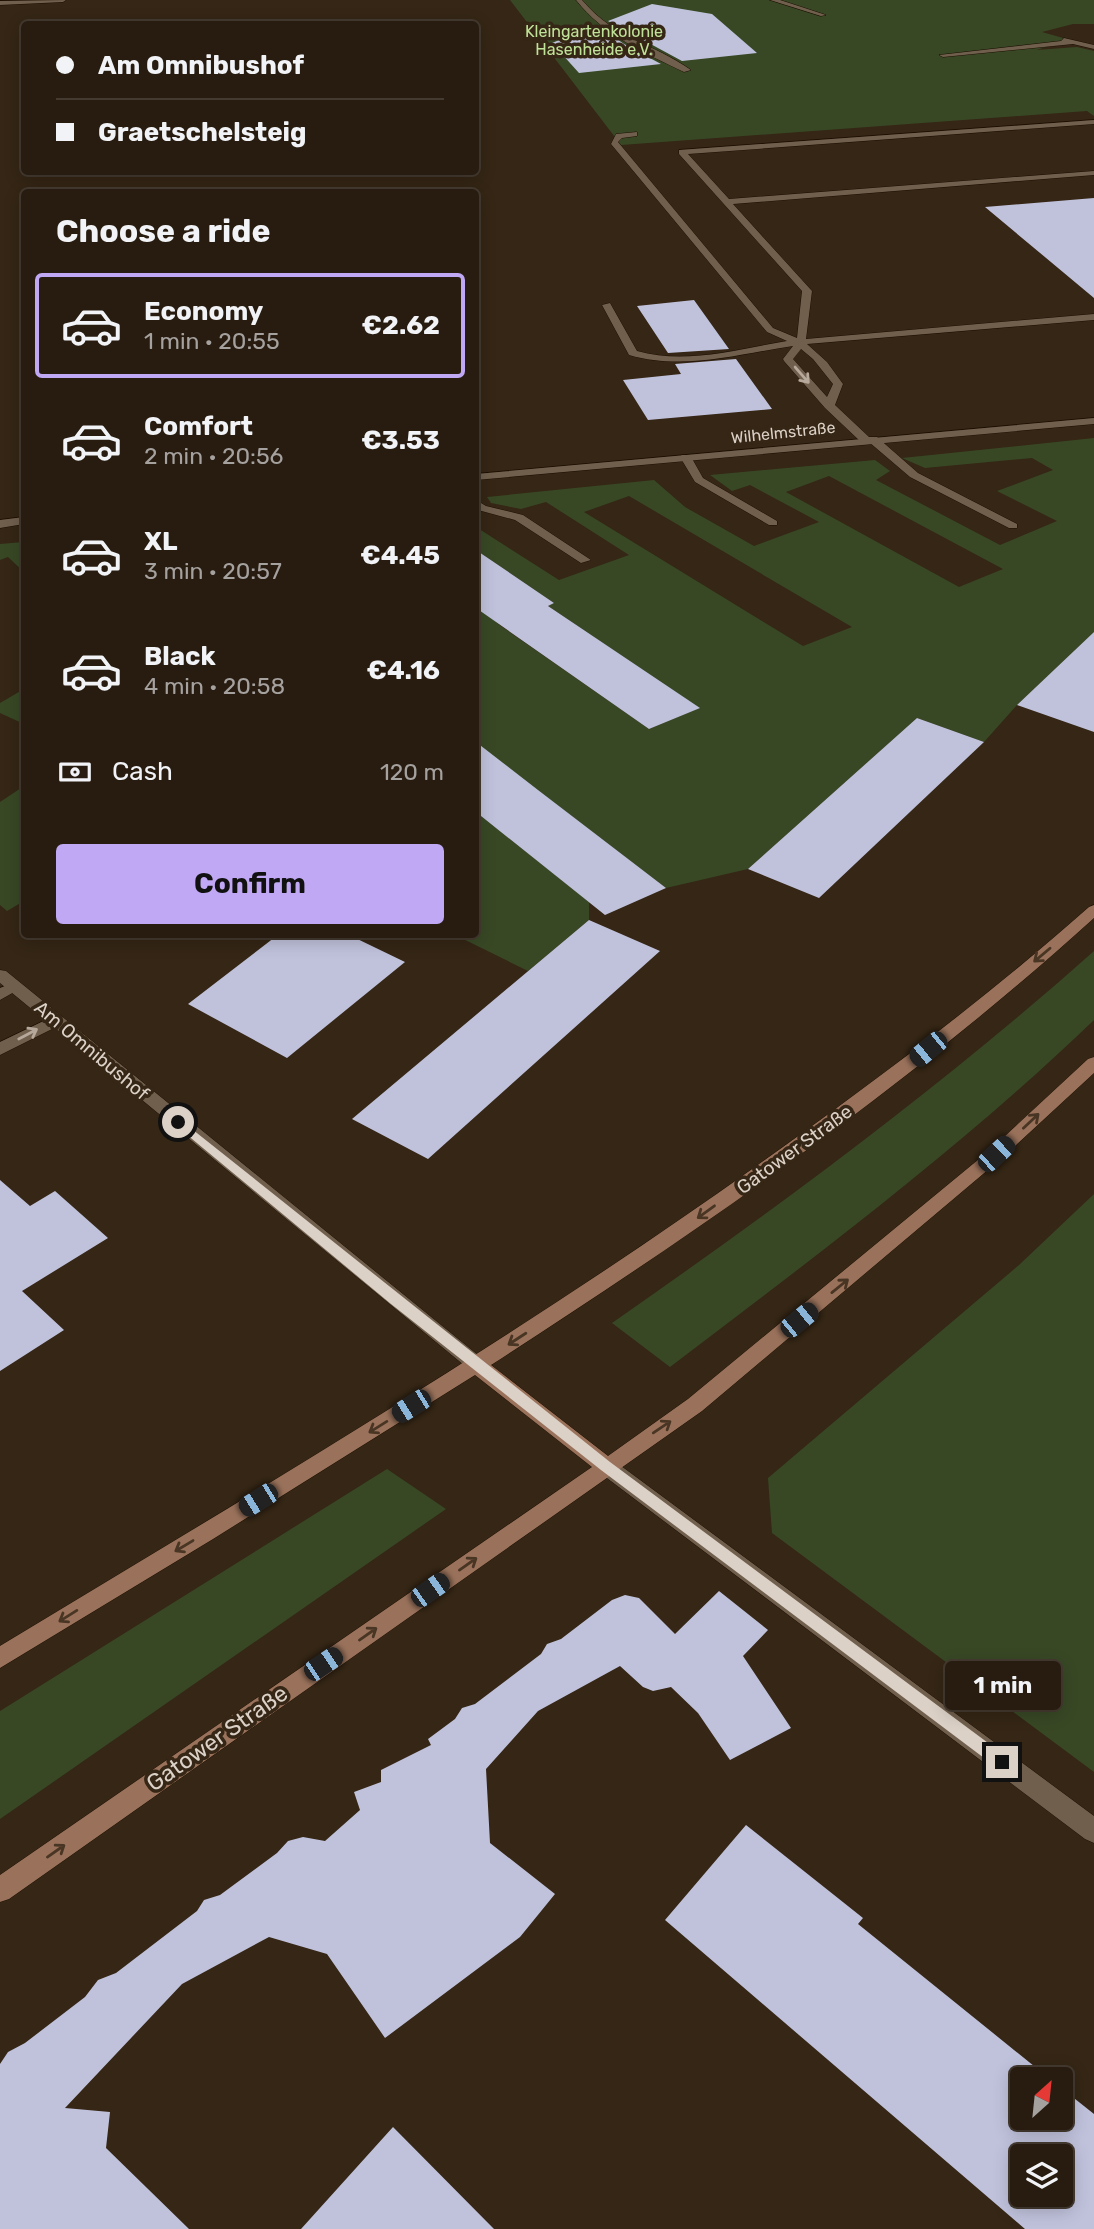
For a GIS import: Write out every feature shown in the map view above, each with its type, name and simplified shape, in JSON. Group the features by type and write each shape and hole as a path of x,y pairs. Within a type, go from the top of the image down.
{"main road":[{"name":"Gatower Straße","path":"0,1658 477,1365 678,1232 900,1071 1094,910"},
{"name":"Gatower Straße","path":"0,1890 695,1405 996,1154 1094,1063"},
{"path":"477,1365 606,1466"}],"street":[{"path":"0,3 63,0"},
{"path":"579,0 596,19 615,32 687,70"},
{"path":"774,0 824,15"},
{"path":"1051,36 1094,47"},
{"path":"943,55 1074,42"},
{"path":"1013,527 914,475 829,406 789,359 801,342 807,291 682,152 1094,122"},
{"path":"634,134 619,136 614,142 770,330 801,342 823,362 838,384 829,406"},
{"path":"725,202 1094,173"},
{"path":"607,305 634,353 644,358 709,357 801,342 1094,317"},
{"name":"Wilhelmstraße","path":"479,477 869,439 1094,421"},
{"path":"686,457 699,480 773,523"},
{"path":"479,506 519,517 585,560"},
{"path":"0,524 21,521"},
{"name":"Am Omnibushof","path":"0,975 7,991 56,1020 477,1365"},
{"path":"0,1049 56,1020"},
{"path":"606,1466 1094,1831"}],"green space":[{"name":"Kleingartenkolonie Hasenheide e.V.","path":"510,0 1094,0 1094,24 1073,24 1042,32 1070,40 1036,50 1077,47 1094,51 1094,116 1087,111 621,145"},
{"path":"1094,438 1094,632 1017,705 984,742 917,718 748,869 666,888 479,746 479,603 498,624 649,729 699,708 548,606 554,603 479,552 479,529 559,580 629,555 546,502 521,509 491,503 487,497 654,480 685,507 754,546 819,522 750,485 732,491 710,475 875,460 890,471 876,480 1000,545 1057,521 997,491 1053,470 1032,458 925,468 902,458","holes":["829,476 1003,569 959,587 786,492","629,496 852,627 803,646 584,512"]},
{"path":"21,542 21,569 8,557 0,560 0,544"},
{"path":"21,691 21,723 0,713 0,703"},
{"path":"21,788 21,903 7,911 0,905 0,802"},
{"path":"479,814 589,902 589,920 528,971 461,938 479,938"},
{"path":"1094,951 1094,1020 993,1112 779,1284 670,1367 612,1323 859,1144 977,1050"},
{"path":"1094,1194 1094,1772 772,1533 768,1478 1019,1265"},
{"path":"387,1469 446,1509 0,1819 0,1711"}],"building":[{"path":"652,4 712,14 757,53 682,61 608,21"},
{"path":"597,25 624,44 661,64 579,73 552,43"},
{"path":"1094,198 1094,298 985,207"},
{"path":"694,300 729,349 668,353 637,306"},
{"path":"736,359 772,409 648,420 623,380 681,374 675,364"},
{"path":"479,552 554,603 548,606 700,708 649,729 479,610"},
{"path":"1094,632 1094,732 1017,705"},
{"path":"917,718 984,742 819,898 748,869"},
{"path":"479,744 666,888 605,915 479,814"},
{"path":"589,920 660,951 428,1159 352,1119"},
{"path":"274,938 355,938 405,962 287,1058 188,1004"},
{"path":"0,1180 30,1206 55,1191 108,1238 22,1291 64,1330 0,1371"},
{"path":"719,1591 768,1630 743,1656 791,1728 730,1760 698,1713 671,1687 653,1691 643,1687 620,1666 538,1711 486,1769 490,1843 555,1894 520,1937 385,2038 327,1954 269,1937 182,1984 65,2108 110,2112 106,2148 189,2229 0,2229 0,2064 8,2052 25,2043 85,1997 98,1980 116,1973 197,1911 204,1900 220,1895 277,1853 288,1841 303,1837 325,1841 360,1810 354,1792 381,1782 381,1770 431,1745 428,1739 455,1719 462,1708 475,1704 541,1654 547,1644 561,1639 612,1600 625,1595 639,1598 675,1634"},
{"path":"746,1825 863,1918 858,1924 1035,2067 1010,2067 1010,2130 1073,2130 1073,2097 1094,2114 1094,2229 1025,2229 665,1920"},
{"path":"393,2127 494,2229 301,2229"}],"route":[{"path":"178,1122 396,1300 606,1466 1002,1762"}]}
